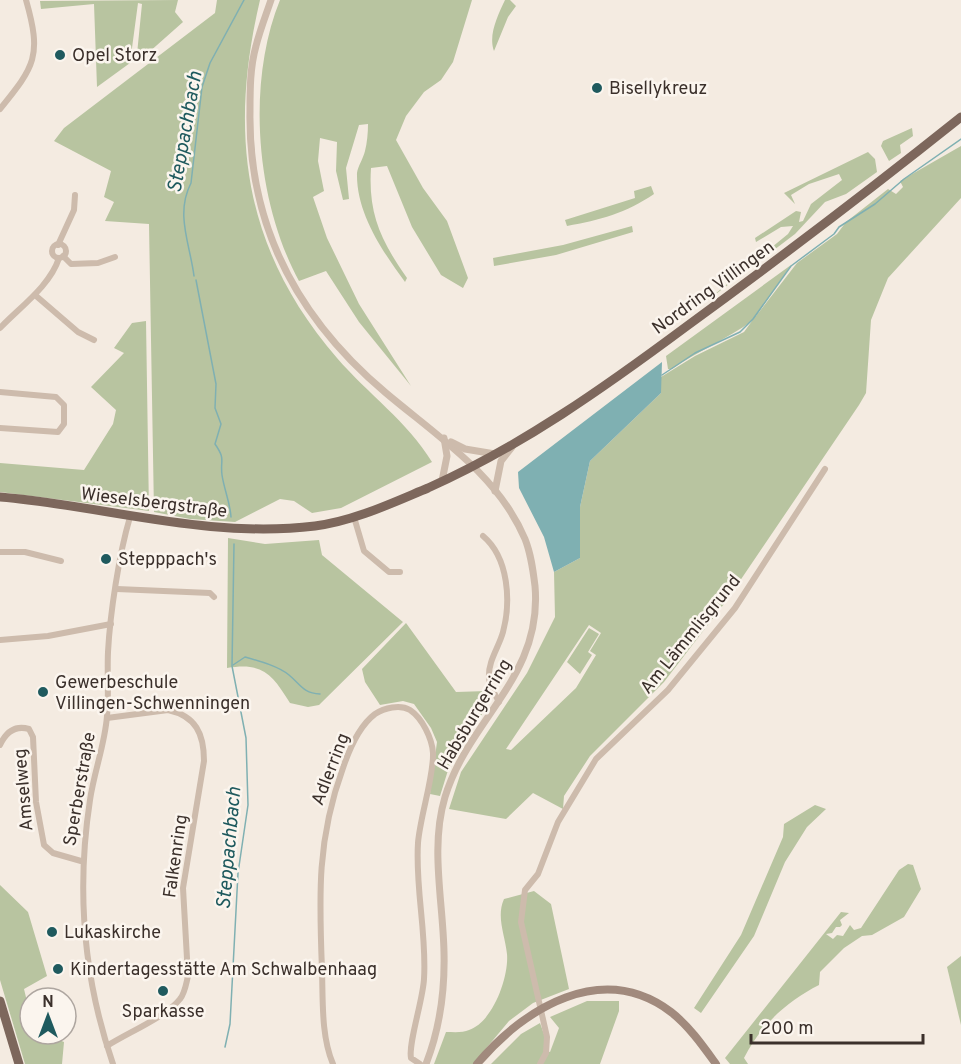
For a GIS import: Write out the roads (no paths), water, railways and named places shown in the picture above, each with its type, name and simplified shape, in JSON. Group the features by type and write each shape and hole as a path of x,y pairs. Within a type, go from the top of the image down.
{"main road":[{"name":"Nordring Villingen","path":"474,467 513,445 613,380 698,319 855,203 961,117"},
{"name":"Wieselsbergstraße","path":"0,497 130,518 220,529 283,529 318,526 354,517 474,467"},
{"path":"477,1064 496,1042 540,1009 560,999 591,991 612,990 638,995 672,1013 688,1028 716,1064"},
{"path":"0,1001 19,1064"}],"street":[{"path":"0,110 22,83 35,50 26,0"},
{"path":"271,0 256,47 250,87 252,165 264,220 281,262 303,304 368,377 444,438 465,449 496,454"},
{"path":"0,328 35,295 57,266 65,248 58,245 74,210 75,195"},
{"path":"61,257 71,264 98,264 115,257"},
{"path":"35,295 78,333 94,340"},
{"path":"0,392 57,394 64,405 64,424 58,432 0,428"},
{"path":"442,482 447,456 444,438"},
{"name":"Habsburgerring","path":"426,1064 442,1008 444,977 438,864 442,807 464,752 500,702 516,676 530,646 536,603 533,568 525,541 513,516 474,467 444,438"},
{"path":"495,491 501,461 513,445"},
{"name":"Am Lämmlisgrund","path":"540,1064 546,1053 547,1037 521,922 525,891 538,874 558,822 596,759 668,690 735,608 825,469"},
{"path":"354,517 364,552 389,572 400,572"},
{"name":"Sperberstraße","path":"112,1064 91,986 83,909 81,861 90,798 107,718 111,624 130,518"},
{"path":"483,536 493,545 504,573 507,605 503,633 489,667 489,679 500,702"},
{"path":"0,552 25,552 61,561"},
{"path":"117,589 210,593 214,597"},
{"path":"0,640 42,637 111,624"},
{"name":"Adlerring","path":"333,1064 326,1040 322,975 320,886 324,834 329,806 351,747 371,718 392,707 408,708 420,719 433,753 418,844 424,977 422,1004 409,1049 411,1058 420,1064"},
{"name":"Falkenring","path":"107,718 168,710 178,712 198,727 204,743 204,760 183,888 188,976 186,989 181,998 167,1010 107,1046"},
{"name":"Amselweg","path":"0,745 10,730 20,726 29,729 33,737 36,802 44,845 53,853 81,861"}],"water":[{"path":"662,362 661,393 590,461 580,507 580,558 554,572 544,537 519,488 518,472"}],"waterway":[{"name":"Steppachbach","path":"194,276 185,229 184,206 191,183 202,87 210,63 244,0"},
{"path":"662,375 695,353 740,332 753,319 791,266 834,234 839,227 875,204 904,179 961,139"},
{"name":"Steppachbach","path":"196,280 216,384 215,408 221,424 215,444 222,457 222,475 231,517"},
{"name":"Steppachbach","path":"225,1047 230,1024 238,873 248,805 246,738 232,666 234,544"},
{"path":"233,665 245,657 262,662 285,672 306,690 320,694"}],"place":[{"name":"Opel Storz","path":"60,55"},
{"name":"Bisellykreuz","path":"597,88"},
{"name":"Stepppach's","path":"106,559"},
{"name":"Gewerbeschule Villingen-Schwenningen","path":"43,692"},
{"name":"Lukaskirche","path":"52,932"},
{"name":"Kindertagesstätte Am Schwalbenhaag","path":"58,969"},
{"name":"Sparkasse","path":"163,991"}]}
